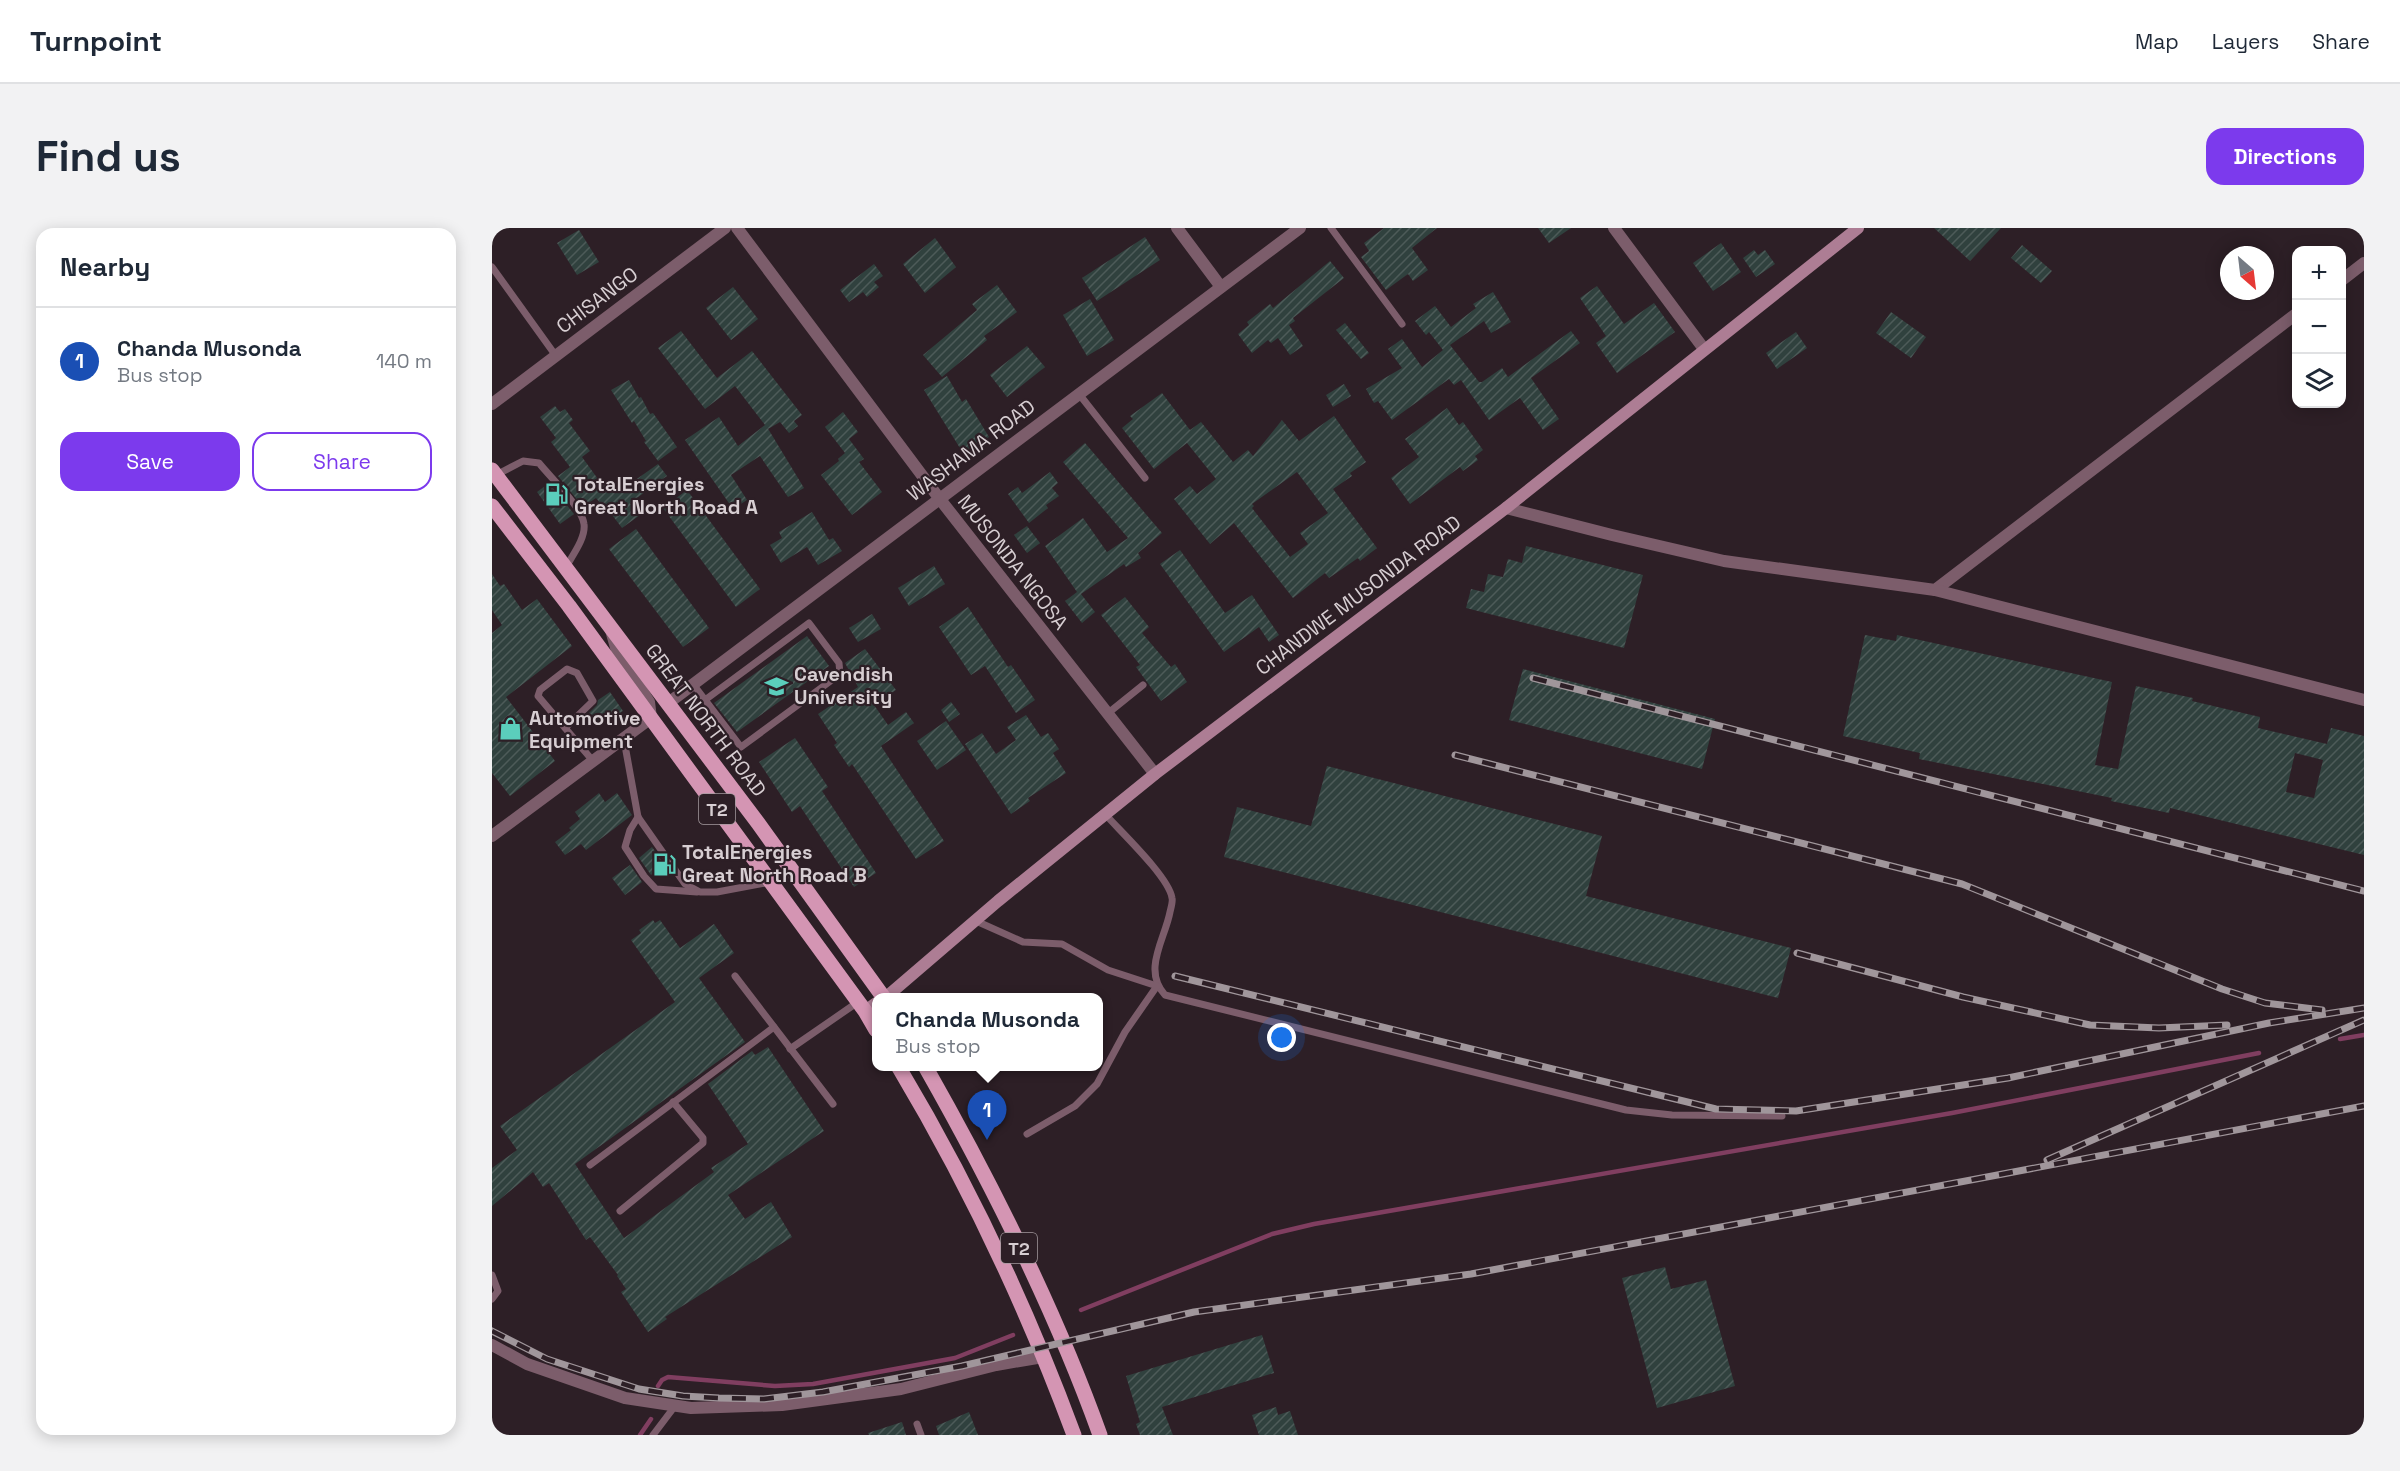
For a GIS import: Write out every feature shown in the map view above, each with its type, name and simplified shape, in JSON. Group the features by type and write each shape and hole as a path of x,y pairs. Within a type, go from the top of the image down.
{"main road":[{"name":"GREAT NORTH ROAD","path":"494,472 758,822 880,993"},
{"name":"T2","path":"492,506 771,882 866,1005 872,1020"},
{"name":"T2","path":"901,1071 930,1120 978,1214 1043,1357 1074,1435"},
{"name":"T2","path":"928,1071 1004,1215 1050,1311 1100,1435"}],"street":[{"name":"CHISANGO","path":"492,404 725,228"},
{"name":"MUSONDA NGOSA","path":"737,228 939,498 1155,774"},
{"path":"1177,228 1221,287"},
{"name":"WASHAMA ROAD","path":"667,704 1300,228"},
{"path":"1614,228 1704,349"},
{"name":"CHANDWE MUSONDA ROAD","path":"890,993 1155,774 1506,508 1858,228"},
{"path":"2346,277 2364,262"},
{"path":"1935,590 2292,317"},
{"path":"1506,508 1724,561 1935,590 2364,700"},
{"path":"492,836 651,718 649,702 617,651 611,629"},
{"path":"492,1345 527,1364 625,1398 691,1408 782,1405 901,1389 996,1365 1043,1357"}],"lane":[{"path":"1331,228 1402,324"},
{"path":"492,267 556,356"},
{"path":"1079,394 1145,478"},
{"path":"494,472 522,461 539,464 579,511 584,525 581,539 566,567"},
{"path":"693,684 705,700 741,747 840,674 839,663 809,623 705,700"},
{"path":"565,728 593,701 577,673 567,669 538,693 538,696 592,761"},
{"path":"1107,714 1143,685"},
{"path":"624,740 638,817 685,884 699,892"},
{"path":"1027,1134 1075,1106 1097,1084 1125,1032 1157,986 1154,964 1173,898 1162,878 1105,814"},
{"path":"638,817 630,830 625,847 644,876 656,889 717,892 771,882"},
{"path":"976,921 1023,942 1062,944 1108,970 1157,986 1165,995 1626,1110 1672,1115 1782,1116"},
{"path":"735,976 833,1104"},
{"path":"790,1049 866,1005"},
{"path":"590,1165 774,1027"},
{"path":"620,1211 703,1143 703,1138 674,1102"},
{"path":"492,1275 498,1291 492,1299"},
{"path":"653,1435 675,1406"},
{"path":"917,1424 921,1435"}],"building":[{"path":"1384,228 1437,228 1412,248 1428,270 1413,281 1408,274 1386,290 1361,257 1369,251 1364,243"},
{"path":"1538,228 1571,228 1549,243"},
{"path":"1934,228 2001,228 1970,261"},
{"path":"579,230 599,262 577,275 557,243"},
{"path":"1145,237 1160,260 1097,301 1082,278"},
{"path":"935,238 956,267 925,293 903,264"},
{"path":"1721,243 1741,272 1713,291 1693,263"},
{"path":"2022,245 2052,271 2041,283 2011,258"},
{"path":"1754,250 1758,255 1765,250 1775,264 1756,277 1743,258"},
{"path":"1330,261 1344,278 1293,318 1295,321 1289,325 1303,346 1290,355 1278,338 1271,343 1268,340 1252,353 1238,334 1249,325 1247,322 1270,304 1273,308"},
{"path":"874,264 883,276 874,282 879,287 867,297 863,292 849,302 840,290"},
{"path":"997,285 1017,312 984,336 987,340 942,377 923,355 977,310 972,304"},
{"path":"1597,286 1624,324 1654,303 1675,332 1617,373 1596,343 1606,336 1580,298"},
{"path":"733,287 758,319 731,340 706,308"},
{"path":"1493,292 1511,322 1491,333 1484,321 1450,345 1479,382 1482,382 1502,368 1508,377 1571,331 1580,343 1531,378 1559,419 1543,430 1520,398 1489,420 1461,380 1454,385 1449,379 1392,420 1378,401 1374,403 1366,389 1402,368 1388,349 1402,339 1422,367 1443,350 1429,332 1426,335 1415,321 1435,306 1451,327 1476,308 1473,304"},
{"path":"1090,299 1114,340 1087,356 1063,315"},
{"path":"1891,312 1926,337 1911,358 1876,333"},
{"path":"1345,323 1369,353 1361,359 1336,330"},
{"path":"681,331 717,378 752,351 802,415 794,421 798,426 789,433 780,422 768,429 804,488 788,497 760,456 731,475 747,500 733,509 685,440 719,417 738,446 765,425 735,386 705,409 658,348"},
{"path":"1796,332 1807,348 1777,369 1766,353"},
{"path":"1027,346 1045,367 1007,397 990,375"},
{"path":"947,376 962,402 966,399 989,437 963,453 924,390"},
{"path":"629,380 650,414 653,413 677,447 658,461 644,442 646,441 634,421 632,423 611,390"},
{"path":"1344,384 1351,396 1333,407 1326,395"},
{"path":"1162,393 1190,430 1201,422 1233,462 1248,450 1253,456 1282,420 1299,441 1334,416 1366,462 1350,473 1352,476 1333,489 1377,548 1360,561 1358,558 1329,578 1325,573 1293,598 1234,523 1210,544 1174,499 1190,486 1197,494 1216,479 1187,443 1154,469 1122,428 1133,419 1130,416","holes":["1297,472 1328,513 1300,533 1308,544 1290,557 1252,508 1254,506 1252,504"]},
{"path":"555,406 560,412 565,409 573,420 569,423 590,451 582,457 603,486 609,482 617,493 658,464 667,476 630,503 640,515 622,528 603,503 601,504 596,498 583,507 558,476 570,467 551,442 556,438 540,417"},
{"path":"1447,408 1459,425 1463,422 1483,450 1475,456 1478,460 1463,471 1460,467 1410,504 1391,478 1419,457 1405,439"},
{"path":"843,412 858,432 849,439 864,459 859,462 882,492 852,515 821,475 839,461 838,459 845,453 825,427"},
{"path":"1085,443 1162,533 1138,553 1141,558 1126,567 1124,564 1081,594 1095,612 1082,623 1065,601 1077,592 1045,546 1083,518 1107,552 1128,538 1063,462"},
{"path":"1050,472 1058,483 1052,488 1059,496 1046,505 1048,508 1029,523 1008,494 1018,487 1022,493"},
{"path":"549,483 574,514 560,524 537,492"},
{"path":"687,490 760,589 736,607 663,508"},
{"path":"812,512 829,540 833,538 842,551 818,565 807,547 781,563 770,545 782,538 779,532"},
{"path":"1027,526 1040,543 1027,553 1014,535"},
{"path":"636,529 709,628 683,647 609,549"},
{"path":"1526,546 1643,575 1624,648 1466,608 1471,589 1484,592 1488,574 1503,577 1508,559 1522,563"},
{"path":"1180,550 1225,613 1252,595 1279,635 1269,642 1259,627 1224,652 1160,564"},
{"path":"934,566 945,584 909,606 898,588"},
{"name":"Automotive Equipment","path":"492,574 500,586 504,584 522,610 537,599 572,646 506,697 555,761 510,796 492,773 492,633 502,625 492,610"},
{"path":"1125,597 1149,627 1142,633 1171,667 1175,664 1187,682 1161,701 1136,667 1140,665 1101,615"},
{"path":"968,607 1008,667 1011,665 1035,700 1016,713 985,666 971,675 939,627"},
{"path":"872,614 881,629 858,642 849,628"},
{"path":"1865,635 1896,641 1897,635 2112,682 2095,765 2118,769 2136,686 2193,698 2192,701 2260,717 2258,728 2327,744 2331,728 2364,736 2364,855 2170,808 2169,813 2111,801 2112,798 1919,759 1920,753 1843,736","holes":["2295,753 2323,760 2314,798 2286,792"]},
{"path":"807,636 829,666 737,732 714,703"},
{"path":"865,649 896,690 874,705 888,725 906,712 914,723 881,746 944,841 916,859 852,764 849,767 834,745 837,743 818,714 858,687 845,663"},
{"path":"1523,669 1715,719 1702,769 1509,720"},
{"path":"610,692 623,711 599,727 589,713 597,705 598,700"},
{"path":"951,702 960,714 949,722 941,710"},
{"path":"1026,715 1041,737 1048,733 1059,749 1053,753 1066,773 1028,798 1030,801 1011,814 965,744 982,733 996,754 1016,740 1007,727"},
{"path":"946,721 966,750 937,770 917,741"},
{"path":"795,738 828,787 822,791 876,873 854,887 800,806 792,812 759,762"},
{"path":"1327,766 1602,836 1586,896 1791,948 1778,998 1224,857 1237,807 1311,826"},
{"path":"599,793 605,802 617,793 632,815 586,850 581,844 565,855 555,842 571,830 569,828 580,819 575,812"},
{"path":"652,847 664,864 651,875 639,858"},
{"path":"630,865 642,882 625,895 612,878"},
{"path":"653,920 655,923 660,920 680,948 714,924 734,953 699,978 745,1042 575,1164 624,1238 714,1172 711,1168 748,1144 708,1084 752,1051 755,1055 768,1047 824,1131 728,1195 745,1219 771,1202 792,1237 665,1317 667,1319 648,1332 621,1292 626,1289 618,1275 590,1237 586,1240 549,1183 543,1187 533,1172 492,1206 492,1168 517,1150 500,1126 675,1002 631,940 641,933 639,930"},
{"path":"1665,1267 1671,1289 1706,1280 1735,1386 1657,1408 1622,1278"},
{"path":"1262,1335 1274,1373 1162,1407 1173,1435 1140,1435 1136,1424 1140,1422 1126,1376"},
{"path":"1276,1407 1278,1415 1290,1411 1298,1435 1259,1435 1252,1415"},
{"path":"969,1412 978,1435 939,1435 936,1426"},
{"path":"902,1422 906,1435 869,1435 868,1433"}],"waterway":[{"path":"2340,1039 2364,1035"},
{"path":"1081,1310 1272,1234 1314,1224 1952,1113 2259,1053"},
{"path":"658,1386 668,1377 775,1386 813,1384 955,1358 1013,1335"},
{"path":"640,1435 651,1419"}],"railway":[{"path":"1533,678 2364,891"},
{"path":"1455,755 1962,884 2222,989 2265,1003 2322,1010"},
{"path":"1797,953 1963,997 2090,1025 2159,1028 2227,1025"},
{"path":"1175,976 1716,1109 1796,1111 2008,1078 2269,1023 2364,1008"},
{"path":"2047,1160 2364,1020"},
{"path":"492,1331 547,1359 639,1389 683,1396 764,1399 823,1392 962,1366 1194,1312 1471,1274 2364,1106"}],"place":[{"name":"TotalEnergies Great North Road A","path":"556,495"},
{"name":"Cavendish University","path":"776,686"},
{"name":"Automotive Equipment","path":"511,729"},
{"name":"TotalEnergies Great North Road B","path":"664,864"},
{"name":"Chanda Musonda","path":"987,1140"}]}
